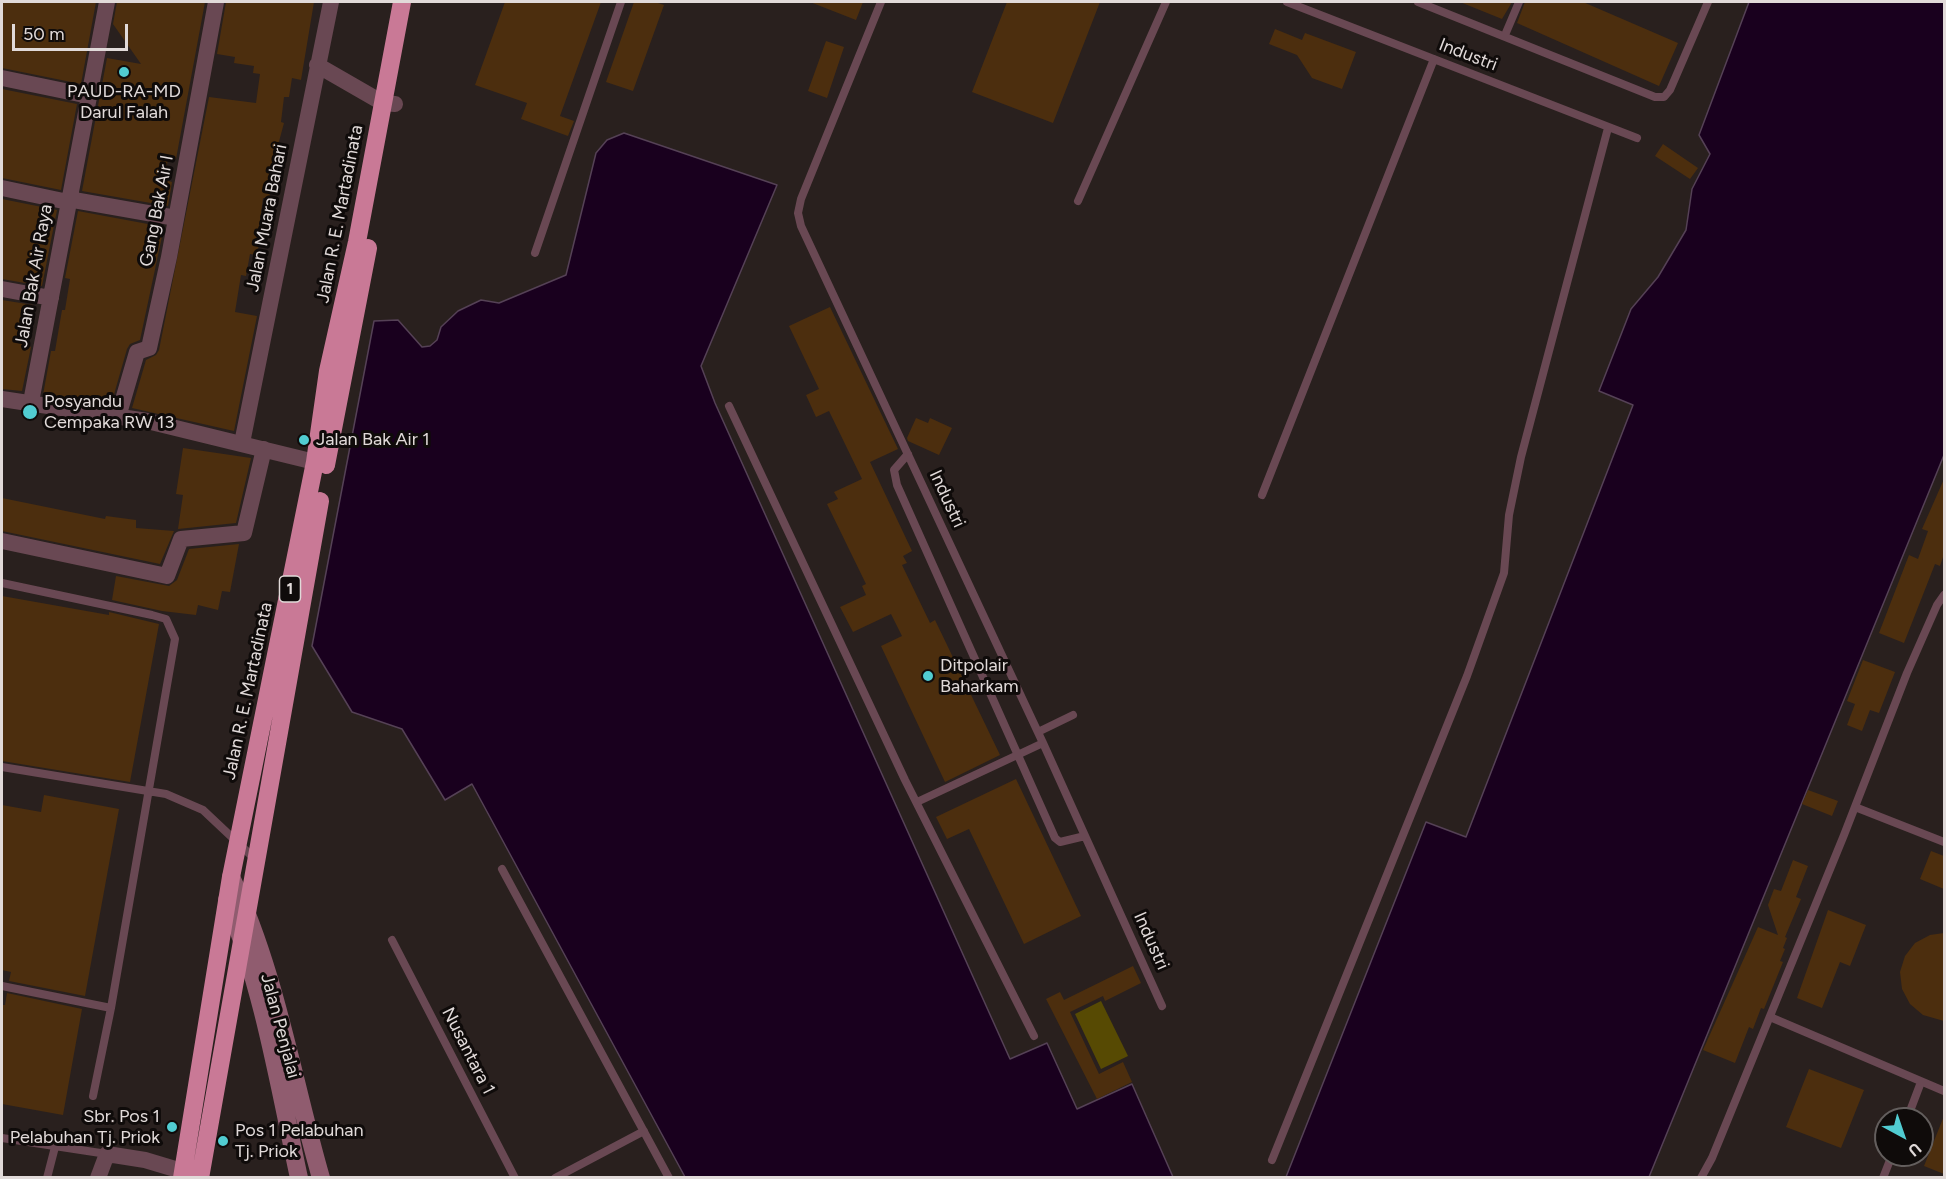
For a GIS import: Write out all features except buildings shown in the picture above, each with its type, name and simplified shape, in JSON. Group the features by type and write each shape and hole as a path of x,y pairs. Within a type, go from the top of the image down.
{"highway":[{"name":"Jalan R. E. Martadinata","path":"191,1176 242,934 321,464 389,104 402,2"},
{"name":"Jalan R. E. Martadinata","path":"389,104 415,2"},
{"name":"Jalan R. E. Martadinata","path":"191,1176 231,877 321,464"},
{"path":"191,1176 213,1178"}],"street":[{"name":"Jalan Bak Air Raya","path":"31,402 107,2"},
{"name":"Gang Bak Air I","path":"118,417 137,352 149,348 216,2"},
{"name":"Jalan Muara Bahari","path":"242,443 331,2"},
{"path":"317,65 389,104"},
{"path":"2,78 89,96"},
{"path":"2,188 176,218"},
{"path":"2,289 51,298"},
{"path":"2,399 118,417 242,443 321,464"},
{"path":"2,541 163,576 170,573 181,539 241,535 244,532 264,449"},
{"name":"Jalan Penjalai","path":"231,877 246,909 274,997 321,1178"},
{"name":"Jalan Penjalai","path":"227,900 242,934 299,1178"},
{"path":"98,1178 107,1154 145,1160 191,1176"}],"lane":[{"path":"535,253 621,2"},
{"name":"Industri","path":"881,2 798,213 801,226 1038,732 1162,1006"},
{"path":"1078,201 1166,2"},
{"name":"Industri","path":"1287,2 1637,138"},
{"path":"1418,2 1655,97 1664,97 1670,90 1708,2"},
{"path":"1505,35 1519,2"},
{"path":"1262,495 1434,59"},
{"path":"1272,1160 1467,676 1504,573 1509,515 1521,458 1608,128"},
{"path":"729,406 917,802 1034,1036"},
{"path":"908,454 894,470 897,485 1055,838 1060,842 1085,836"},
{"path":"2,583 166,619 175,639 111,1008 93,1096"},
{"path":"1701,1178 1713,1158 1907,673 1937,605 1944,595"},
{"path":"1038,732 1073,715"},
{"path":"917,802 1043,743"},
{"path":"2,767 166,794 203,810 255,860"},
{"path":"1855,807 1944,842"},
{"path":"502,869 669,1178"},
{"name":"Nusantara 1","path":"392,940 515,1178"},
{"path":"2,986 111,1008"},
{"path":"1770,1017 1944,1091"},
{"path":"1912,1107 1921,1083"},
{"path":"555,1178 644,1131"},
{"path":"2,1138 55,1148 107,1154"},
{"path":"47,1178 55,1148"}],"shaded area":[{"path":"1749,2 1944,2 1944,455 1649,1177 1286,1177 1426,822 1466,837 1633,405 1599,391 1631,309 1658,277 1686,230 1692,189 1710,154 1699,135"},
{"path":"624,133 777,185 701,366 715,403 1010,1059 1047,1043 1077,1109 1132,1084 1173,1177 685,1177 472,784 445,800 402,729 352,712 312,646 374,321 398,320 422,347 430,346 437,340 441,327 458,311 481,300 499,303 566,275 596,153 607,140"},
{"path":"1101,1001 1128,1056 1101,1069 1075,1014"}],"place":[{"name":"PAUD-RA-MD Darul Falah","path":"124,72"},
{"name":"Posyandu Cempaka RW 13","path":"30,412"},
{"name":"Jalan Bak Air 1","path":"304,440"},
{"name":"Ditpolair Baharkam","path":"928,676"},
{"name":"Sbr. Pos 1 Pelabuhan Tj. Priok","path":"172,1127"},
{"name":"Pos 1 Pelabuhan Tj. Priok","path":"223,1141"}]}
